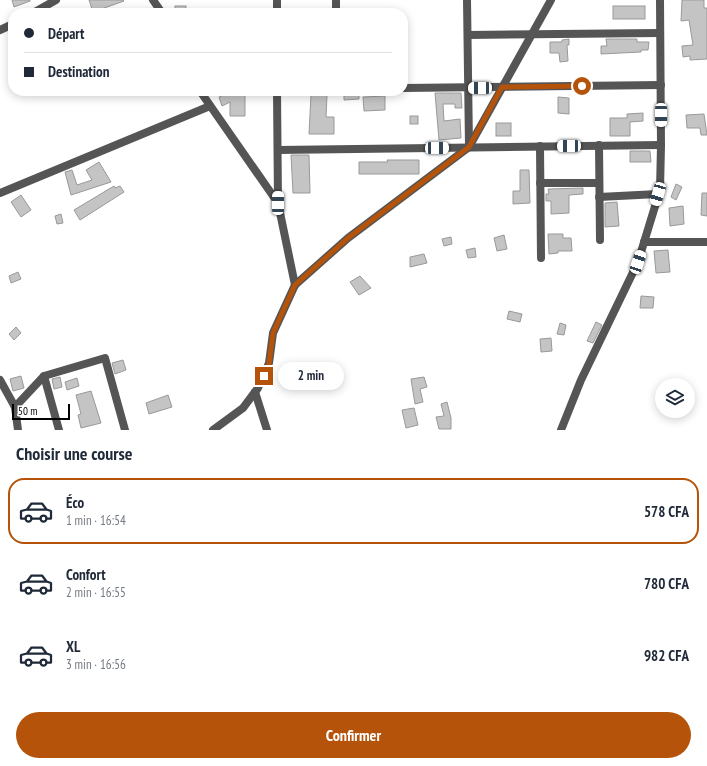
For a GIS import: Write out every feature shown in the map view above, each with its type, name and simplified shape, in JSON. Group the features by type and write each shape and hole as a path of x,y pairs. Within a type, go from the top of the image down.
{"street":[{"path":"42,8 56,0"},
{"path":"467,0 469,147"},
{"path":"213,430 244,408 255,392 269,364 273,333 295,285 348,238 469,147 551,0"},
{"path":"561,430 581,380 638,262 658,194 661,145 660,0"},
{"path":"468,35 660,32"},
{"path":"408,88 660,85"},
{"path":"203,96 278,203"},
{"path":"278,96 278,203 295,285"},
{"path":"0,193 210,106"},
{"path":"599,145 600,240"},
{"path":"278,150 661,145"},
{"path":"540,146 541,258"},
{"path":"540,183 599,183"},
{"path":"599,197 658,194"},
{"path":"644,242 707,242"},
{"path":"15,407 44,376 105,358 125,430"},
{"path":"44,376 59,430"},
{"path":"0,380 15,407 18,430"},
{"path":"255,392 267,430"}],"building":[{"path":"12,0 30,0 30,1 14,7"},
{"path":"89,0 124,1 104,8 92,8"},
{"path":"682,0 704,0 704,8 707,8 707,59 690,60 690,56 683,57 682,46 693,45 689,20 681,21"},
{"path":"175,6 186,6 186,8 175,8"},
{"path":"613,6 645,6 645,19 613,19"},
{"path":"569,39 569,45 567,45 568,61 560,62 559,53 550,53 550,42 562,42 562,40"},
{"path":"606,39 637,39 637,42 649,42 648,50 641,50 641,52 601,54 601,46 607,46"},
{"path":"435,93 461,93 462,108 455,108 455,104 443,104 444,121 460,119 461,138 439,140"},
{"path":"245,96 245,116 230,116 230,102 222,106 219,97"},
{"path":"311,96 327,96 326,117 334,117 334,134 309,134"},
{"path":"344,96 359,96 359,99 344,100"},
{"path":"385,96 385,110 364,111 363,97"},
{"path":"558,97 569,98 569,114 558,113"},
{"path":"643,113 643,121 630,122 630,136 610,136 610,118 627,118 627,114"},
{"path":"704,114 707,135 701,135 700,128 687,128 686,115"},
{"path":"410,116 418,116 418,124 410,124"},
{"path":"496,123 511,123 511,136 496,136"},
{"path":"630,151 650,151 651,162 630,162"},
{"path":"291,155 309,155 310,193 293,193"},
{"path":"387,160 419,160 419,174 359,174 359,162 388,162"},
{"path":"99,162 111,182 71,195 65,172 72,170 77,185 92,180 86,170"},
{"path":"520,170 529,170 530,203 513,204 513,191 520,191"},
{"path":"676,184 682,187 676,200 671,197"},
{"path":"114,186 115,188 120,186 124,192 80,220 74,210"},
{"path":"583,188 583,194 569,195 569,213 551,214 551,201 546,201 546,194 549,194 548,189"},
{"path":"702,193 707,193 707,216 701,215"},
{"path":"21,195 31,210 21,217 11,202"},
{"path":"617,202 619,226 605,227 605,203"},
{"path":"683,206 684,224 670,226 669,208"},
{"path":"61,214 63,223 57,224 55,216"},
{"path":"548,234 563,234 563,238 571,238 572,251 558,251 558,253 549,254"},
{"path":"504,235 507,249 497,251 494,238"},
{"path":"451,237 452,244 444,246 442,239"},
{"path":"475,248 476,257 468,258 466,250"},
{"path":"668,250 670,272 656,273 654,251"},
{"path":"424,254 427,263 410,267 410,257"},
{"path":"18,272 21,279 11,283 9,276"},
{"path":"360,276 371,288 359,295 350,282"},
{"path":"641,296 654,297 653,308 640,308"},
{"path":"509,311 522,314 520,322 507,319"},
{"path":"596,322 602,325 593,343 587,341"},
{"path":"560,323 566,325 564,335 557,334"},
{"path":"16,327 21,333 14,340 9,334"},
{"path":"551,338 552,351 541,352 540,339"},
{"path":"123,360 126,370 115,374 112,363"},
{"path":"21,376 24,388 13,391 10,379"},
{"path":"60,377 62,387 54,389 52,379"},
{"path":"424,377 427,387 420,389 423,402 415,404 411,379"},
{"path":"77,378 79,386 67,390 65,382"},
{"path":"91,391 101,423 81,428 78,415 81,414 76,395"},
{"path":"168,395 172,407 149,414 146,403"},
{"path":"447,402 451,418 451,429 439,429 436,417 444,416 441,404"},
{"path":"414,408 418,425 406,428 402,410"}],"route":[{"path":"264,376 269,364 273,333 295,285 348,238 469,147 502,87 582,86"}]}
